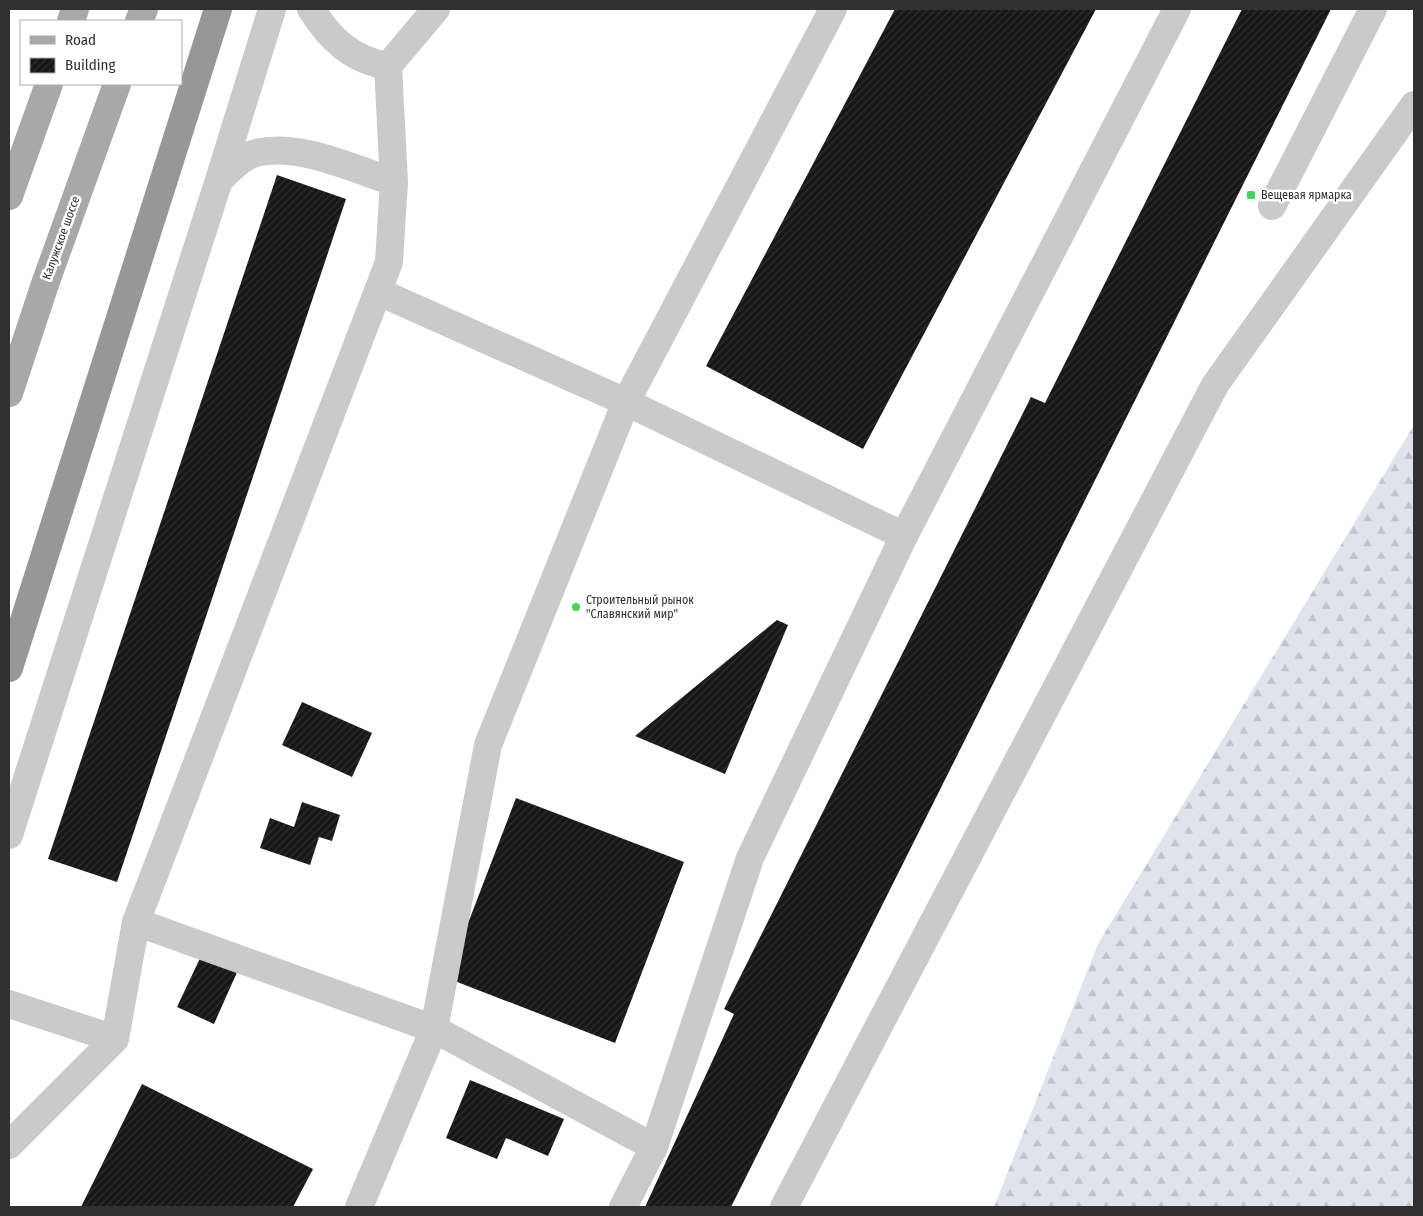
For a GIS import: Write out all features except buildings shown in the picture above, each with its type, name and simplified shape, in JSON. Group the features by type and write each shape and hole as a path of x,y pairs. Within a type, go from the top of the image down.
{"highway":[{"path":"9,668 218,9"}],"main road":[{"path":"9,196 49,85"},
{"name":"Калужское шоссе","path":"9,393 45,284 117,85"}],"street":[{"path":"9,835 272,9"},
{"path":"312,9 323,28 349,53 370,63 388,66"},
{"path":"9,1145 115,1039 136,922 389,262 394,182 388,66 436,9"},
{"path":"359,1207 434,1029 488,745 626,402 833,9"},
{"path":"623,1207 654,1146 750,858 904,536 1177,9"},
{"path":"1272,206 1373,9"},
{"path":"784,1207 1215,385 1414,105"},
{"path":"219,180 242,160 254,154 277,150 310,154 394,182"},
{"path":"379,292 626,402 904,536"},
{"path":"136,922 434,1029 654,1146"},
{"path":"9,1004 115,1039"}],"green space":[{"path":"1414,425 1414,1207 994,1207 1098,944"}],"place":[{"name":"Вещевая ярмарка","path":"1251,195"},
{"name":"Строительный рынок \"Славянский мир\"","path":"576,607"}]}
